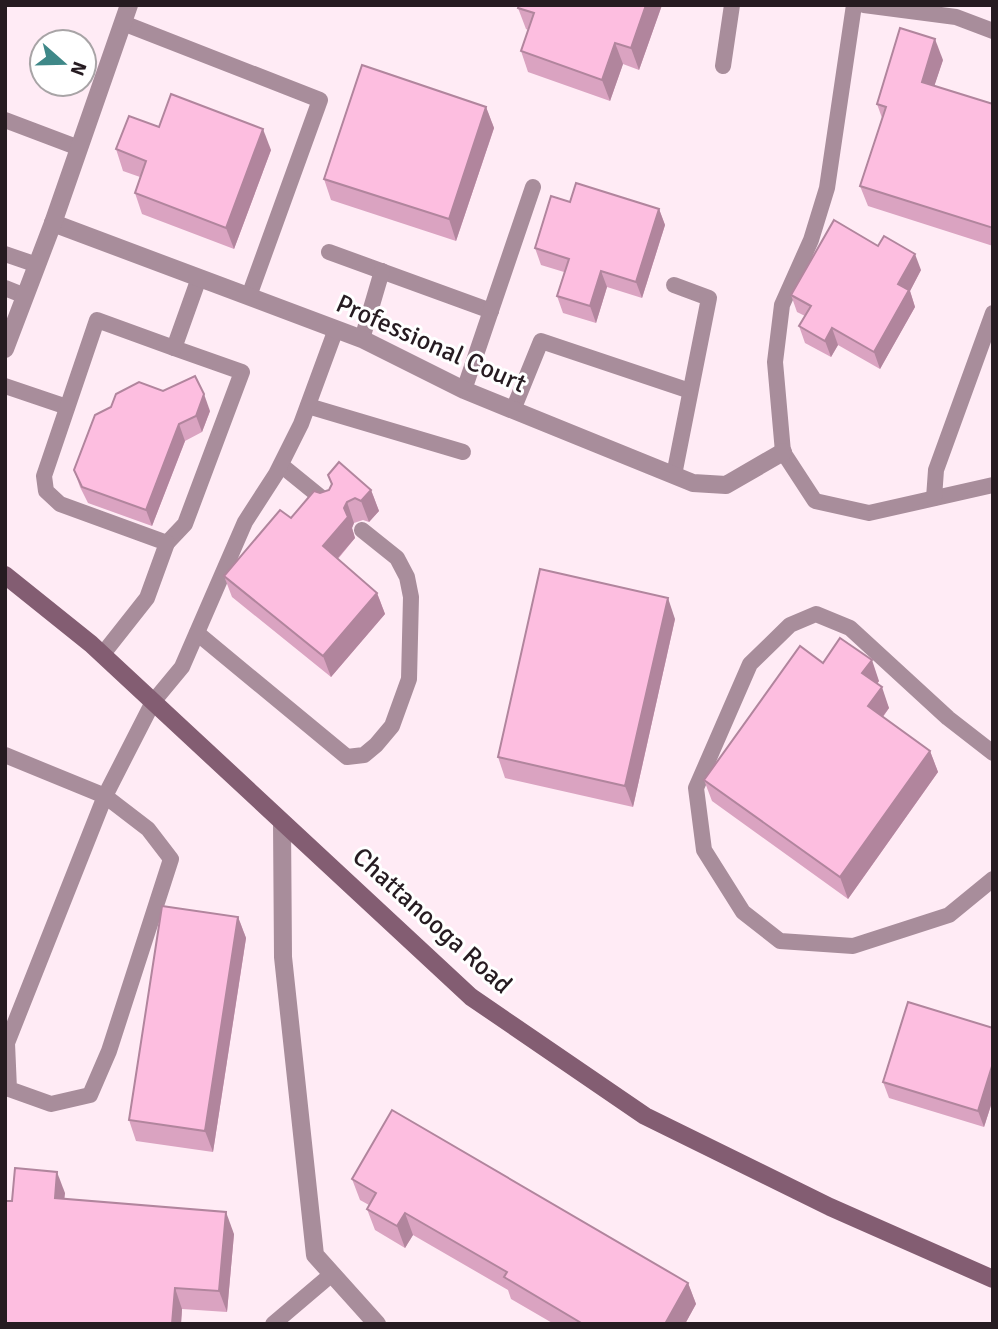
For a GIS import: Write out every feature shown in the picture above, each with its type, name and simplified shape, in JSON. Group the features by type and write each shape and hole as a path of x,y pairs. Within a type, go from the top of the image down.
{"main road":[{"name":"Chattanooga Road","path":"5,575 102,654 471,998 645,1116 830,1207 993,1279"}],"street":[{"path":"5,348 53,223 129,5"},
{"name":"Professional Court","path":"53,223 362,339 464,390 693,483 726,485 783,452"},
{"path":"282,823 283,957 315,1255 377,1324"}],"lane":[{"path":"723,66 732,5"},
{"path":"854,5 827,188 811,240 782,304 775,362 783,452 815,502 869,513 993,485"},
{"path":"864,5 957,17 993,31"},
{"path":"123,23 320,100 249,296"},
{"path":"5,120 79,148"},
{"path":"464,390 533,187"},
{"path":"329,252 491,311"},
{"path":"5,254 37,265"},
{"path":"362,339 382,271"},
{"path":"174,348 199,278"},
{"path":"674,285 709,298 674,475"},
{"path":"5,288 25,296"},
{"path":"934,498 936,470 993,313"},
{"path":"102,654 148,597 167,543 185,524 242,372 97,320 44,475 46,491 60,504 167,543"},
{"path":"5,755 105,796 148,829 171,859 109,1051 90,1095 51,1104 7,1090 7,1043 105,796 153,702 182,667 245,522 281,465 308,407 336,329"},
{"path":"513,410 541,341 690,391"},
{"path":"5,386 67,407"},
{"path":"308,407 463,452"},
{"path":"281,465 329,504"},
{"path":"197,633 346,757 364,755 392,726 409,679 411,597 407,577 397,558 362,530"},
{"path":"993,753 948,718 850,628 816,614 790,625 750,664 696,788 704,850 743,912 780,941 853,946 949,915 993,879"},
{"path":"273,1324 332,1274"}],"building":[{"path":"519,5 646,5 631,48 615,43 602,80 521,51 534,13 518,8"},
{"path":"900,28 935,39 922,82 993,104 993,228 860,186 886,107 877,104"},
{"path":"362,65 486,107 449,219 324,179"},
{"path":"171,94 263,129 226,228 135,193 146,161 116,149 129,116 159,127"},
{"path":"576,183 659,209 636,282 601,271 590,306 557,296 569,259 535,248 551,196 570,202"},
{"path":"834,220 878,246 884,236 915,254 898,284 909,290 874,352 832,328 825,341 799,326 811,306 791,295"},
{"path":"195,376 204,394 196,416 179,424 146,510 82,487 74,470 95,415 111,407 116,394 139,382 163,391"},
{"path":"339,462 371,490 361,501 355,498 347,502 344,508 348,517 323,546 377,593 323,656 224,576 280,510 291,518 314,491 320,493 329,490 332,484 328,475"},
{"path":"540,569 668,598 625,786 498,757"},
{"path":"840,638 872,660 862,673 882,687 868,706 930,751 840,877 704,780 800,646 823,663"},
{"path":"162,906 238,917 205,1131 129,1120"},
{"path":"908,1002 993,1028 993,1063 978,1111 883,1082"},
{"path":"392,1110 688,1283 665,1324 583,1324 504,1277 507,1272 405,1213 397,1226 367,1209 376,1193 352,1179"},
{"path":"15,1168 57,1172 55,1198 226,1212 219,1291 175,1288 172,1324 5,1324 5,1201 12,1201"}]}
